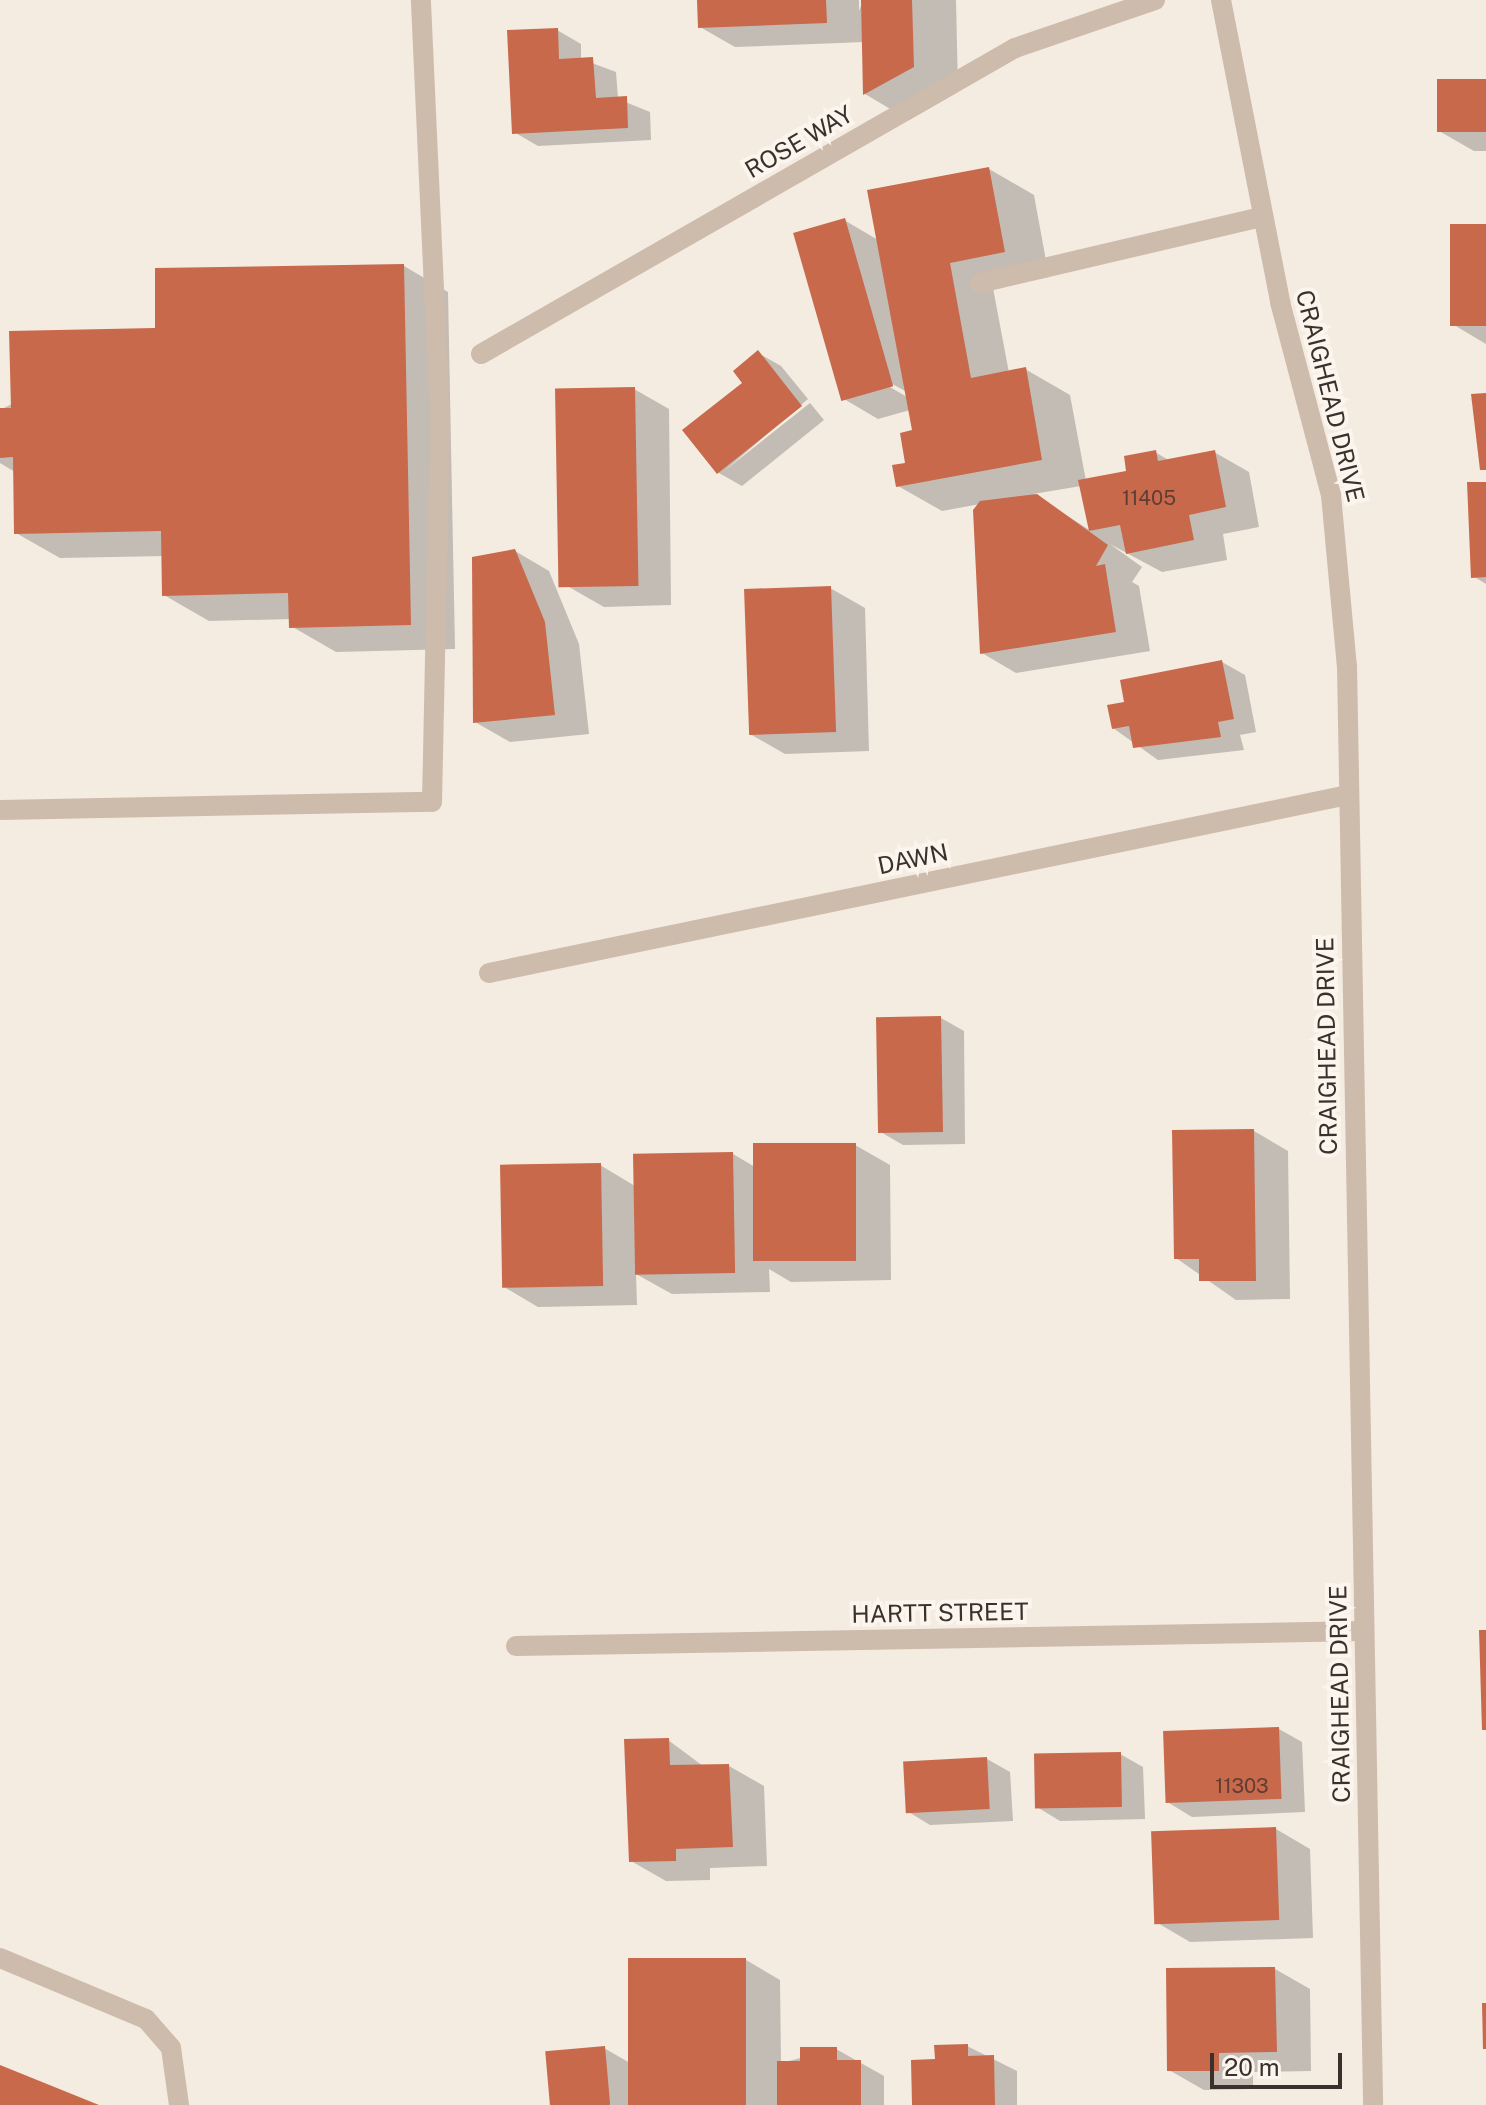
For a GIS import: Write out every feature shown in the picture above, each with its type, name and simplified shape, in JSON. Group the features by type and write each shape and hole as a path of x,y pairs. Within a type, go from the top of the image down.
{"street":[{"path":"0,810 432,802 440,421 421,0"},
{"name":"ROSE WAY","path":"481,354 1015,48 1155,0"},
{"name":"CRAIGHEAD DRIVE","path":"1221,0 1262,217 1331,495 1347,666 1373,2105"},
{"path":"980,283 1262,217"},
{"name":"DAWN","path":"489,973 1348,795"},
{"name":"HARTT STREET","path":"516,1646 1364,1631"},
{"path":"0,1958 146,2019 171,2048 179,2105"}],"building":[{"path":"697,0 826,0 827,23 698,28"},
{"path":"861,0 912,0 914,67 863,95"},
{"path":"558,28 559,59 593,57 596,98 627,96 628,128 512,134 507,30"},
{"path":"1437,79 1486,79 1486,132 1437,132"},
{"path":"989,167 1005,252 950,263 971,378 1026,367 1042,460 896,487 892,465 905,463 900,433 912,430 867,190"},
{"path":"845,218 893,386 841,401 793,233"},
{"path":"1450,224 1486,224 1486,326 1450,326"},
{"path":"404,264 411,625 289,628 288,593 162,596 161,531 14,534 13,457 0,458 0,408 11,408 9,331 155,328 155,268"},
{"path":"758,350 802,406 717,474 682,430 742,383 733,371"},
{"path":"635,387 638,586 558,587 555,388"},
{"path":"1486,393 1486,470 1480,470 1471,394"},
{"path":"1156,450 1158,461 1215,450 1226,507 1189,515 1194,540 1126,554 1120,525 1089,531 1078,480 1126,471 1124,456"},
{"path":"1467,482 1486,482 1486,577 1471,578"},
{"path":"1037,494 1108,545 1096,566 1105,564 1116,632 980,654 973,510 980,501"},
{"path":"515,549 545,622 555,715 473,723 472,557"},
{"path":"831,586 836,732 749,735 744,589"},
{"path":"1222,660 1234,719 1218,722 1221,737 1133,748 1129,726 1112,729 1107,705 1124,702 1120,680"},
{"path":"941,1016 943,1132 878,1133 876,1017"},
{"path":"1254,1129 1256,1281 1199,1281 1199,1259 1174,1259 1172,1130"},
{"path":"753,1143 856,1143 856,1261 753,1261"},
{"path":"733,1152 735,1273 635,1275 633,1154"},
{"path":"601,1163 603,1286 502,1288 500,1165"},
{"path":"1479,1630 1486,1630 1486,1730 1482,1730"},
{"path":"1279,1727 1282,1799 1166,1803 1163,1731"},
{"path":"669,1738 670,1765 729,1764 733,1847 676,1849 676,1861 629,1862 624,1739"},
{"path":"1121,1752 1122,1807 1035,1809 1034,1754"},
{"path":"987,1757 990,1809 906,1813 903,1761"},
{"path":"1276,1827 1279,1920 1154,1924 1151,1831"},
{"path":"628,1958 746,1958 746,2105 628,2105"},
{"path":"1275,1967 1277,2052 1219,2053 1219,2071 1167,2071 1166,1968"},
{"path":"1482,2003 1486,2003 1486,2049 1483,2049"},
{"path":"968,2044 968,2056 994,2055 995,2105 912,2105 911,2060 935,2059 934,2045"},
{"path":"605,2046 610,2105 550,2105 545,2051"},
{"path":"800,2047 837,2047 837,2060 861,2060 861,2105 777,2105 777,2061 800,2061"},
{"path":"0,2065 99,2105 0,2105"}]}
